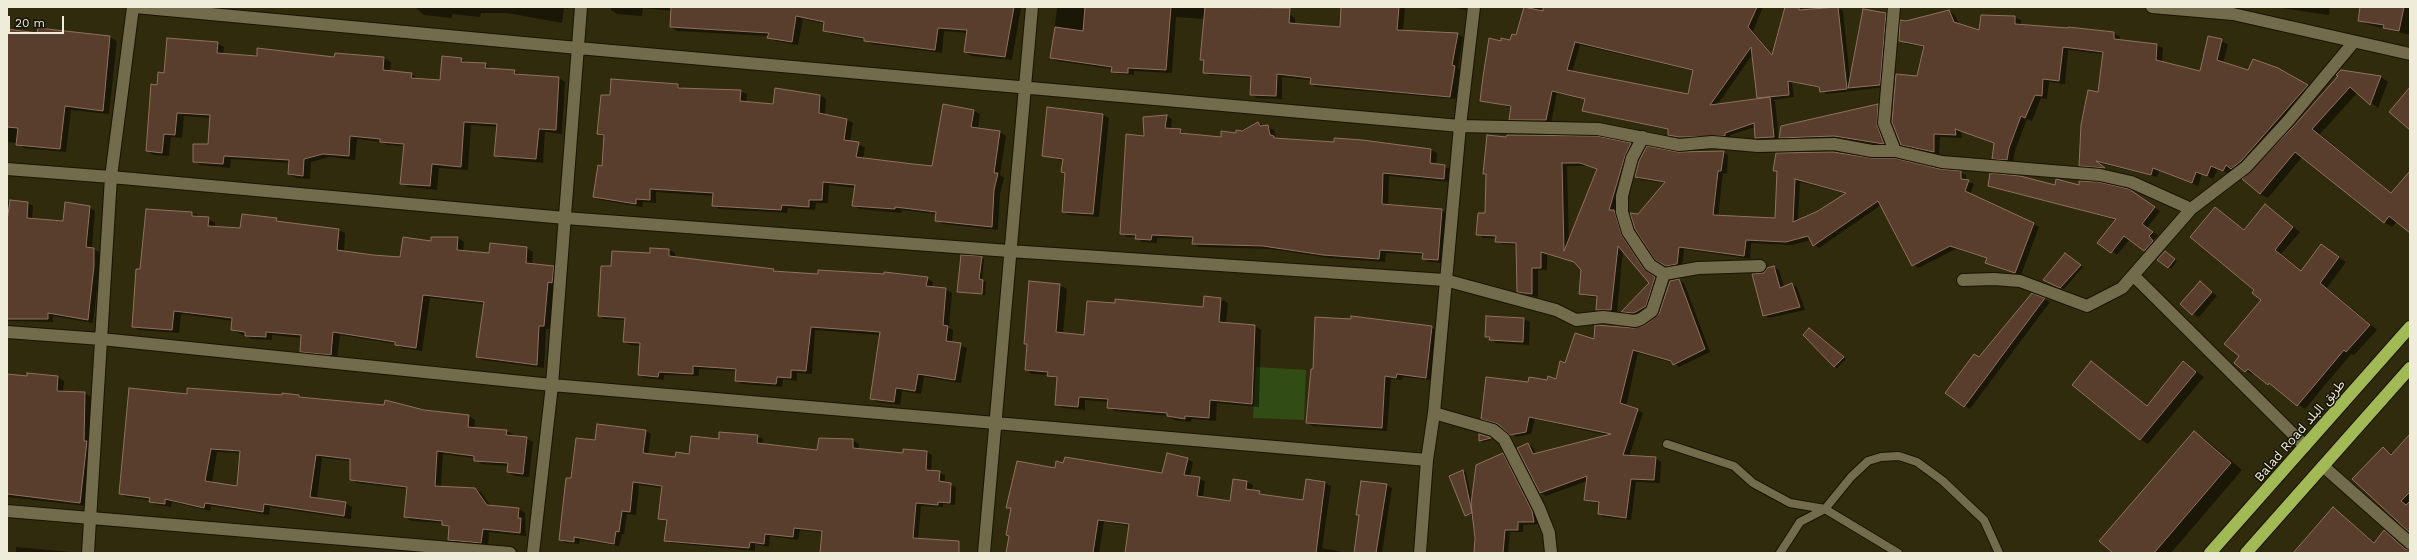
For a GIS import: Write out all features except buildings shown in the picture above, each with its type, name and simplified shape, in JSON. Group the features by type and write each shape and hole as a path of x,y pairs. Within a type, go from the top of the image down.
{"highway":[{"name":"Balad Road طريق البلد","path":"2210,553 2410,327"},
{"path":"2246,553 2410,368"}],"street":[{"path":"88,553 92,518 111,176 134,7 1460,126 1598,129 1679,145 1712,142 1758,146 1834,144 1872,150 1894,151 1942,162 2100,175 2131,182 2191,209"},
{"path":"533,553 552,386 581,7"},
{"path":"984,553 1009,252 1032,7"},
{"path":"1420,553 1427,460 1434,413 1460,126 1474,7"},
{"path":"1894,7 1884,123 1894,151"},
{"path":"2152,7 2233,14 2353,43 2410,54"},
{"path":"1963,280 1994,279 2020,281 2087,306 2122,288 2191,209 2246,167 2288,121 2353,43"},
{"path":"1643,137 1630,164 1622,196 1622,212 1628,232 1650,264 1664,274 1698,268 1760,266"},
{"path":"7,169 111,176 565,218 1009,252 1445,280 1556,310 1576,320 1603,318 1635,321 1652,311 1664,274"},
{"path":"2134,276 2305,446"},
{"path":"7,332 101,339 552,386 996,422 1427,460"},
{"path":"1434,413 1493,430 1504,438 1539,508 1549,533 1551,553"},
{"path":"2323,466 2410,543"},
{"path":"7,511 510,553"}],"lane":[{"path":"1668,444 1734,466 1753,483 1790,503 1825,509 1898,553"},
{"path":"1780,553 1800,522 1825,509 1851,476 1868,461 1881,457 1899,456 1917,462 1943,481 1984,520 1999,553"}],"green space":[{"path":"1256,367 1306,370 1304,420 1253,418"}]}
